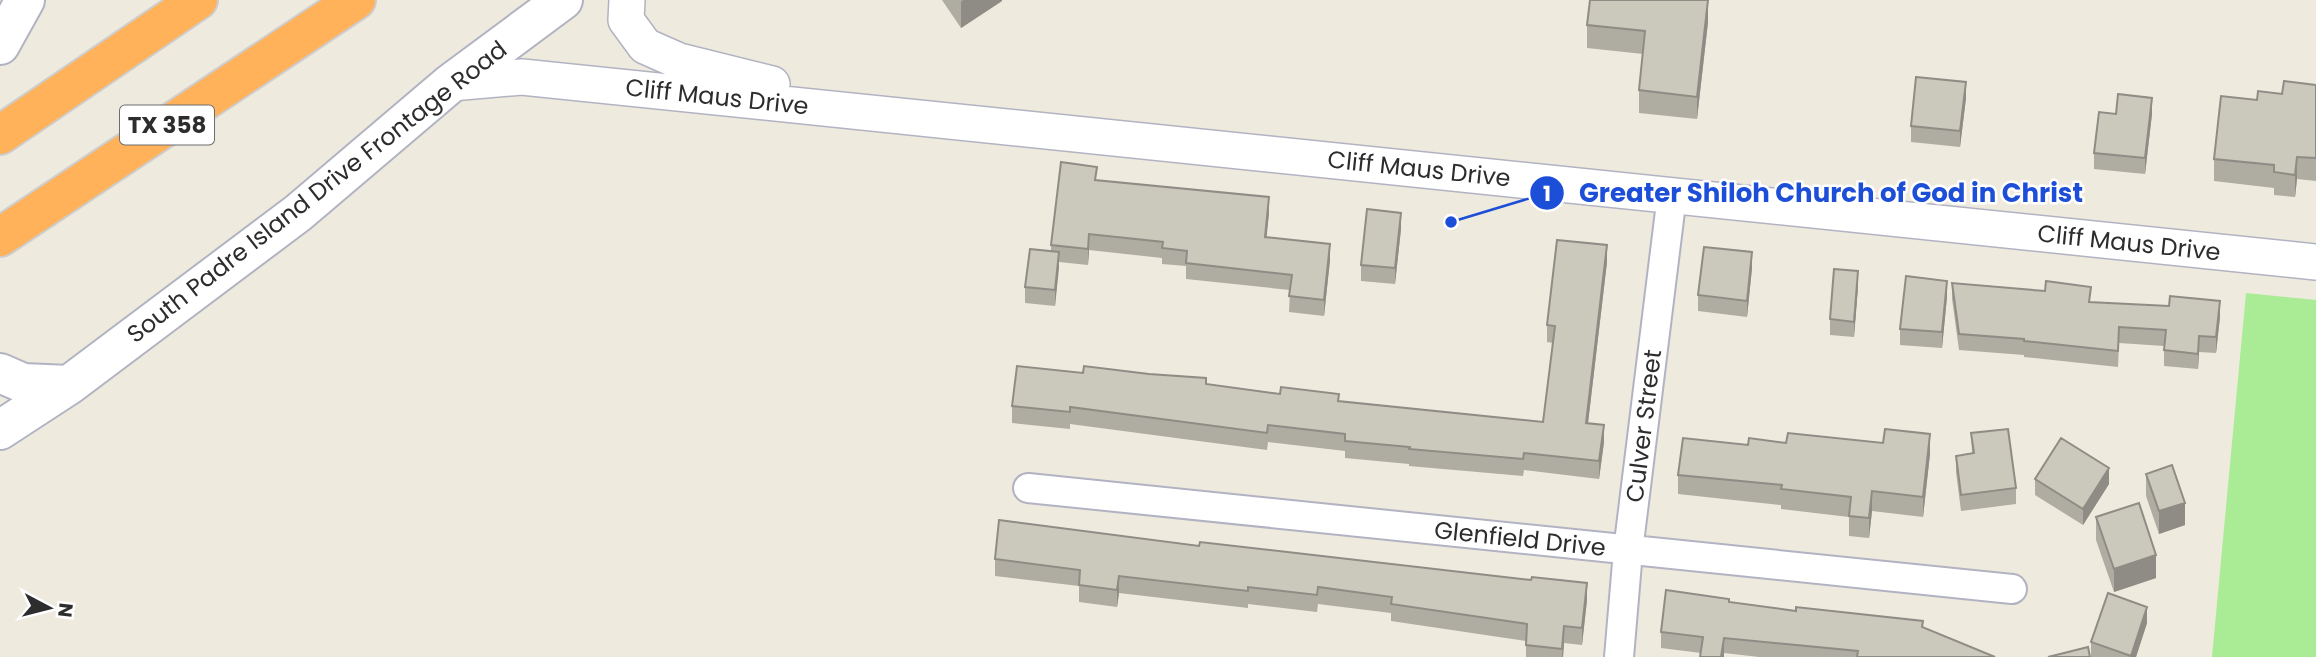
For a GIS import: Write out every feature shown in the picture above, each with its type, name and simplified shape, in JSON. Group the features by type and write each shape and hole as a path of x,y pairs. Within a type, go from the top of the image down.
{"highway":[{"path":"14,124 175,0"},
{"path":"14,124 198,0"},
{"name":"TX 358","path":"0,237 356,0"}],"main road":[{"path":"0,6 10,0"},
{"path":"0,45 25,0"},
{"name":"South Padre Island Drive Frontage Road","path":"0,430 69,385 298,213 451,83 563,0"},
{"path":"0,373 23,383 69,385"}],"street":[{"name":"Cliff Maus Drive","path":"627,0 626,20 646,46 680,61 757,81 982,124"},
{"name":"Cliff Maus Drive","path":"451,83 522,77 2316,262"},
{"name":"Culver Street","path":"1619,657 1628,551 1672,195"},
{"name":"Glenfield Drive","path":"1028,488 2012,589"}],"green space":[{"path":"2246,293 2316,300 2316,657 2212,657"}],"building":[{"path":"1590,0 1708,0 1697,97 1639,90 1645,31 1587,25"},
{"path":"1916,77 1966,82 1960,131 1911,126"},
{"path":"2284,81 2316,85 2316,158 2297,157 2295,175 2274,172 2274,165 2214,159 2221,96 2257,100 2258,91 2282,94"},
{"path":"2118,94 2152,98 2145,158 2094,153 2099,112 2116,114"},
{"path":"1061,162 1097,167 1095,180 1269,197 1265,237 1330,244 1324,300 1289,296 1292,275 1186,263 1187,251 1162,248 1163,242 1089,234 1088,249 1051,245"},
{"path":"1367,209 1401,213 1395,268 1361,265"},
{"path":"1557,240 1607,245 1586,423 1604,425 1599,461 1524,453 1523,459 1409,449 1410,447 1345,441 1345,434 1268,425 1267,433 1070,407 1070,412 1012,406 1017,366 1083,373 1084,366 1206,378 1206,384 1280,394 1281,387 1339,394 1338,401 1543,422 1555,326 1547,325"},
{"path":"1704,247 1752,252 1747,301 1698,295"},
{"path":"1030,249 1059,252 1055,290 1025,287"},
{"path":"1834,269 1858,271 1854,322 1830,319"},
{"path":"1906,276 1947,281 1942,332 1900,329"},
{"path":"2046,281 2091,287 2089,302 2169,306 2170,296 2220,301 2216,337 2199,336 2198,354 2164,350 2166,330 2119,327 2118,351 1959,334 1952,283 2045,291"},
{"path":"1885,429 1930,434 1923,497 1872,491 1869,518 1849,516 1851,497 1781,489 1782,485 1678,475 1683,438 1748,445 1749,438 1786,443 1788,433 1883,443"},
{"path":"2008,429 2016,488 1961,495 1956,456 1974,453 1971,433"},
{"path":"2061,438 2109,468 2083,509 2035,479"},
{"path":"2172,465 2185,503 2159,511 2146,474"},
{"path":"2139,503 2156,555 2114,569 2096,517"},
{"path":"999,520 1199,546 1200,542 1531,580 1532,577 1587,583 1582,628 1564,626 1562,649 1526,645 1527,624 1391,604 1392,597 1318,587 1317,595 1248,587 1248,591 1119,576 1117,590 1079,585 1080,570 995,559"},
{"path":"1666,590 1796,611 1796,607 1923,621 1922,627 1995,657 1857,657 1858,651 1724,638 1721,657 1700,657 1703,637 1661,632"},
{"path":"2108,593 2147,607 2131,656 2091,642"},
{"path":"2088,647 2090,657 2048,657"}],"place":[{"name":"Greater Shiloh Church of God in Christ","path":"1451,222"}]}
